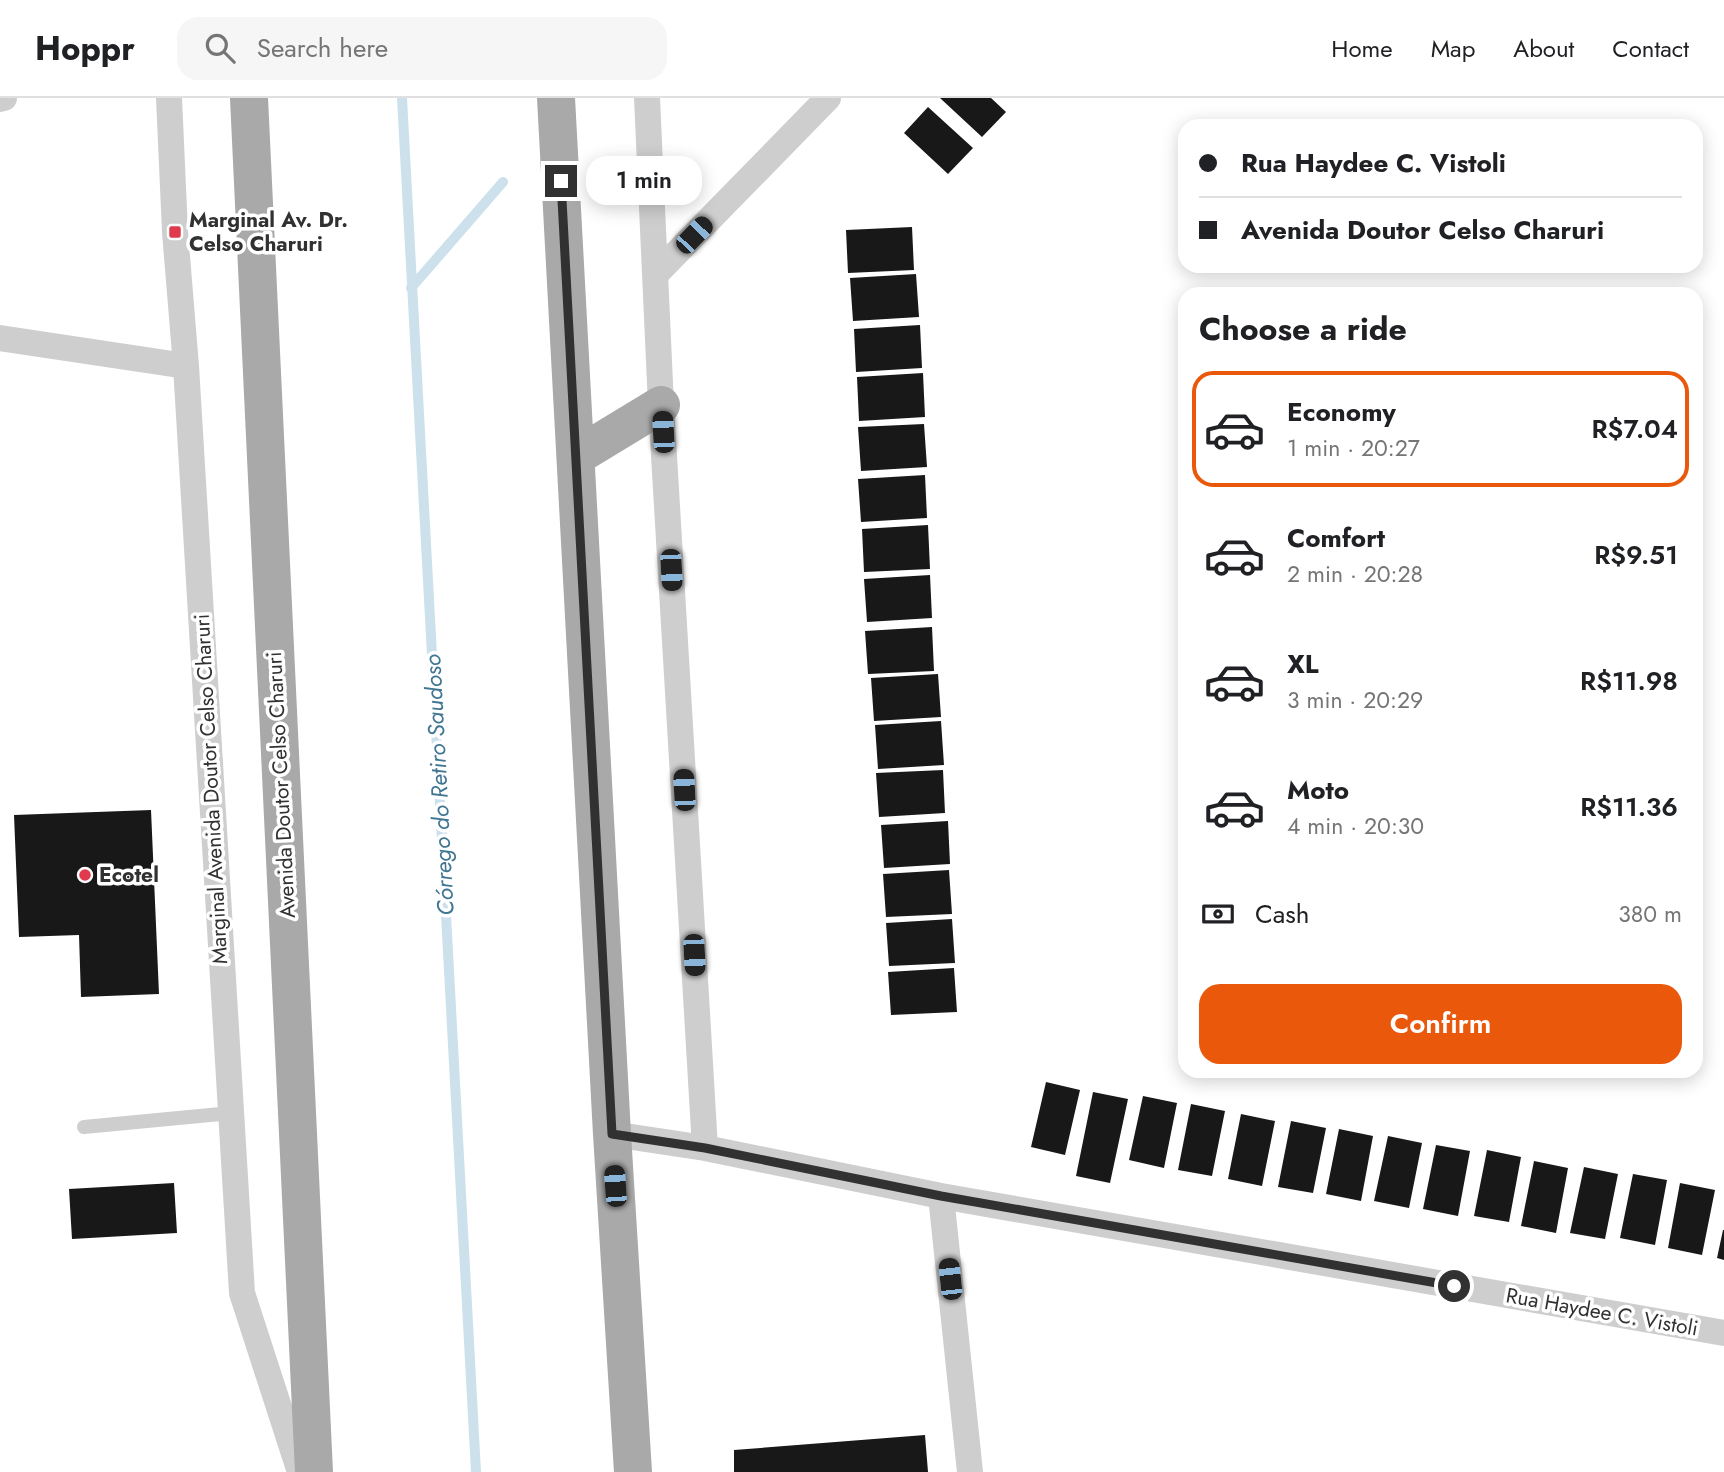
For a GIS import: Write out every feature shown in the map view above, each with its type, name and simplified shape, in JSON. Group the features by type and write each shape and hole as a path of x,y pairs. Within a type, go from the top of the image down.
{"main road":[{"name":"Avenida Doutor Celso Charuri","path":"248,98 314,1472"},
{"path":"556,98 633,1472"},
{"path":"577,456 662,405"}],"street":[{"name":"Marginal Avenida Doutor Celso Charuri","path":"169,98 175,232 186,366 242,1293 300,1472"},
{"path":"648,98 662,405 705,1148"},
{"path":"656,274 828,98"},
{"path":"0,338 186,366"},
{"name":"Rua Haydee C. Vistoli","path":"612,1134 705,1148 941,1196 1724,1333"},
{"path":"941,1196 970,1472"}],"lane":[{"path":"84,1127 231,1113"}],"building":[{"path":"940,98 991,98 1006,112 982,137"},
{"path":"928,107 973,148 948,174 904,133"},
{"path":"912,227 914,270 848,273 846,230"},
{"path":"916,274 919,317 853,321 850,278"},
{"path":"920,325 922,368 856,372 854,329"},
{"path":"923,373 925,417 859,421 857,377"},
{"path":"924,424 927,467 861,471 858,427"},
{"path":"925,475 927,518 861,522 858,479"},
{"path":"928,525 930,569 864,572 862,529"},
{"path":"930,575 932,618 867,622 864,579"},
{"path":"932,627 934,671 868,674 865,631"},
{"path":"938,674 941,717 874,721 871,678"},
{"path":"941,721 944,765 878,769 875,725"},
{"path":"943,770 945,813 879,817 876,773"},
{"name":"Ecotel","path":"151,810 159,994 81,997 79,935 19,937 14,815"},
{"path":"948,821 950,864 884,868 881,825"},
{"path":"949,870 952,914 886,917 883,874"},
{"path":"952,919 955,963 889,966 886,923"},
{"path":"954,968 957,1012 891,1015 888,972"},
{"path":"1046,1082 1080,1090 1065,1155 1031,1147"},
{"path":"1093,1092 1128,1099 1110,1183 1076,1176"},
{"path":"1143,1096 1177,1103 1164,1168 1129,1160"},
{"path":"1191,1104 1225,1111 1212,1176 1178,1170"},
{"path":"1241,1114 1275,1121 1262,1186 1228,1179"},
{"path":"1291,1121 1326,1128 1313,1193 1278,1187"},
{"path":"1339,1129 1373,1136 1361,1201 1326,1194"},
{"path":"1388,1136 1422,1143 1409,1208 1374,1201"},
{"path":"1436,1145 1470,1151 1458,1216 1423,1209"},
{"path":"1487,1150 1521,1157 1509,1222 1474,1216"},
{"path":"1534,1161 1568,1168 1556,1233 1521,1226"},
{"path":"1584,1167 1618,1174 1605,1239 1570,1233"},
{"path":"1633,1174 1667,1180 1655,1245 1620,1238"},
{"path":"174,1183 177,1233 72,1239 69,1189"},
{"path":"1680,1183 1715,1190 1702,1255 1668,1248"},
{"path":"1724,1230 1724,1260 1717,1258"},
{"path":"925,1435 928,1472 734,1472 734,1450"}],"waterway":[{"name":"Córrego do Retiro Saudoso","path":"402,98 476,1472"},
{"path":"411,288 503,182"}],"place":[{"name":"Marginal Av. Dr. Celso Charuri","path":"175,232"},
{"name":"Ecotel","path":"85,875"}],"route":[{"path":"561,181 612,1134 705,1148 941,1196 1454,1286"}]}
